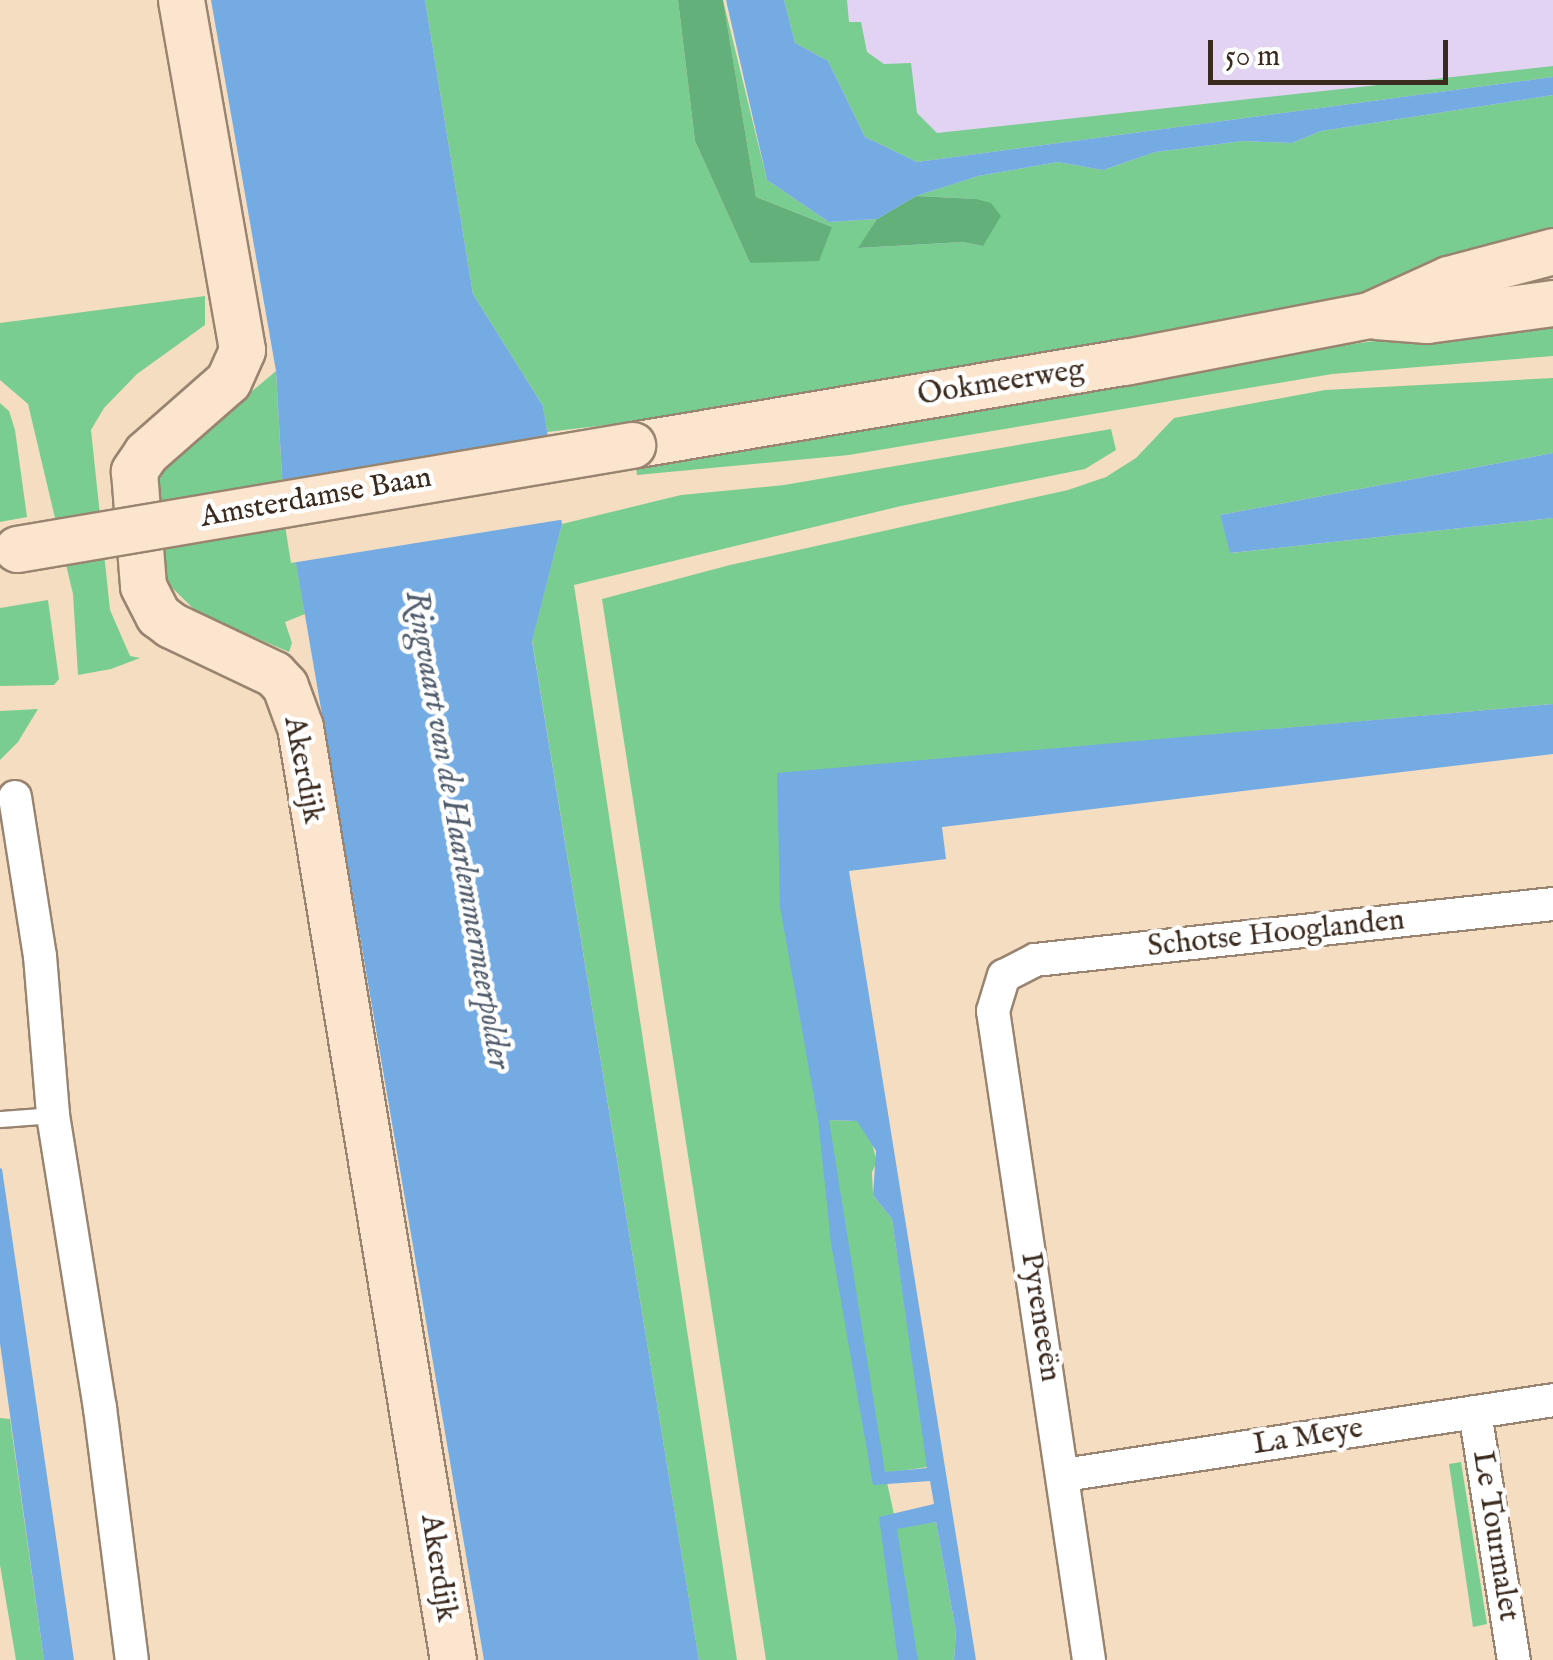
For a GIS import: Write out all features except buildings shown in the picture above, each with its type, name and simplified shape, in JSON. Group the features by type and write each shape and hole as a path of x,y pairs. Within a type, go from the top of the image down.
{"street":[{"name":"Akerdijk","path":"181,0 242,350 228,381 146,452 134,472 143,586 158,615 171,625 274,674 285,686 300,728 453,1660"},
{"name":"Ookmeerweg","path":"632,445 1125,362 1369,315 1448,279 1553,251"},
{"name":"Ookmeerweg","path":"1369,315 1427,320 1553,303"},
{"name":"Amsterdamse Baan","path":"8,550 632,445"},
{"path":"15,798 40,956 54,1116 100,1408 132,1660"},
{"name":"Schotse Hooglanden","path":"1004,976 1035,960 1553,904"},
{"name":"Pyreneeën","path":"1004,976 993,1011 1090,1660"},
{"name":"La Meye","path":"1064,1475 1553,1400"},
{"name":"Le Tourmalet","path":"1476,1412 1514,1660"}],"lane":[{"path":"0,1118 54,1116"}],"shaded area":[{"path":"753,0 1553,0 1553,198 825,328"}],"green space":[{"path":"425,0 678,0 695,141 750,263 832,227 756,197 723,0 767,180 829,222 877,219 859,248 963,242 983,246 976,199 916,196 978,176 1058,162 1103,170 1155,152 1243,141 1292,143 1321,131 1553,95 1553,242 1188,339 718,412 547,432 543,406 473,294"},
{"path":"678,0 723,0 756,197 832,227 819,261 750,263 695,141"},
{"path":"784,0 847,0 849,22 861,22 867,52 884,64 911,63 917,113 937,133 1553,66 1553,77 917,162 865,137 828,61 795,43"},
{"path":"916,196 976,199 991,203 1001,216 983,246 963,242 858,248 877,219"},
{"path":"205,296 205,325 137,374 104,408 91,430 110,610 130,656 140,658 78,675 73,594 28,404 0,380 0,323"},
{"path":"1553,326 1553,356 1332,374 849,455 637,475 635,461 1265,356 1455,330"},
{"path":"276,371 282,476 305,614 285,622 292,643 289,652 198,613 163,579 157,544 158,483 169,461"},
{"path":"1553,378 1553,453 1220,515 1231,553 1553,518 1553,704 778,774 828,1120 857,1121 870,1136 877,1162 872,1172 873,1195 892,1219 928,1467 885,1473 897,1528 936,1522 956,1632 954,1660 766,1660 602,599 730,565 1068,490 1106,477 1136,458 1174,418 1325,390"},
{"path":"0,403 9,411 15,430 27,517 0,522"},
{"path":"1111,429 1116,450 1085,469 901,506 574,585 737,1660 699,1660 532,640 562,524 681,495 784,485"},
{"path":"48,600 59,679 54,685 0,686 0,608"},
{"path":"38,709 18,742 0,760 0,711"},
{"path":"0,1418 10,1419 44,1660 16,1660 0,1565"},
{"path":"1461,1462 1487,1624 1473,1627 1449,1464"}],"water":[{"name":"Ringvaart van de Haarlemmermeerpolder","path":"211,0 425,0 473,294 543,406 562,524 532,641 699,1660 484,1660 295,557 282,476 276,371"},
{"path":"726,0 784,0 795,43 828,61 865,137 917,162 1553,77 1553,95 1321,131 1292,143 1243,141 1155,152 1103,170 1058,162 978,176 916,196 877,219 829,222 767,180"},
{"path":"1553,453 1553,518 1230,553 1220,515"},
{"path":"1553,704 1553,754 942,827 946,859 849,871 976,1660 954,1660 956,1632 936,1522 897,1529 918,1660 898,1660 879,1517 934,1504 930,1481 873,1485 831,1243 818,1119 780,907 777,773","holes":["829,1120 857,1121 876,1151 873,1195 892,1219 927,1468 885,1472"]},
{"path":"0,1168 74,1660 44,1660 0,1343"}],"pier":[{"path":"553,438 566,519 291,563 278,482"}]}
